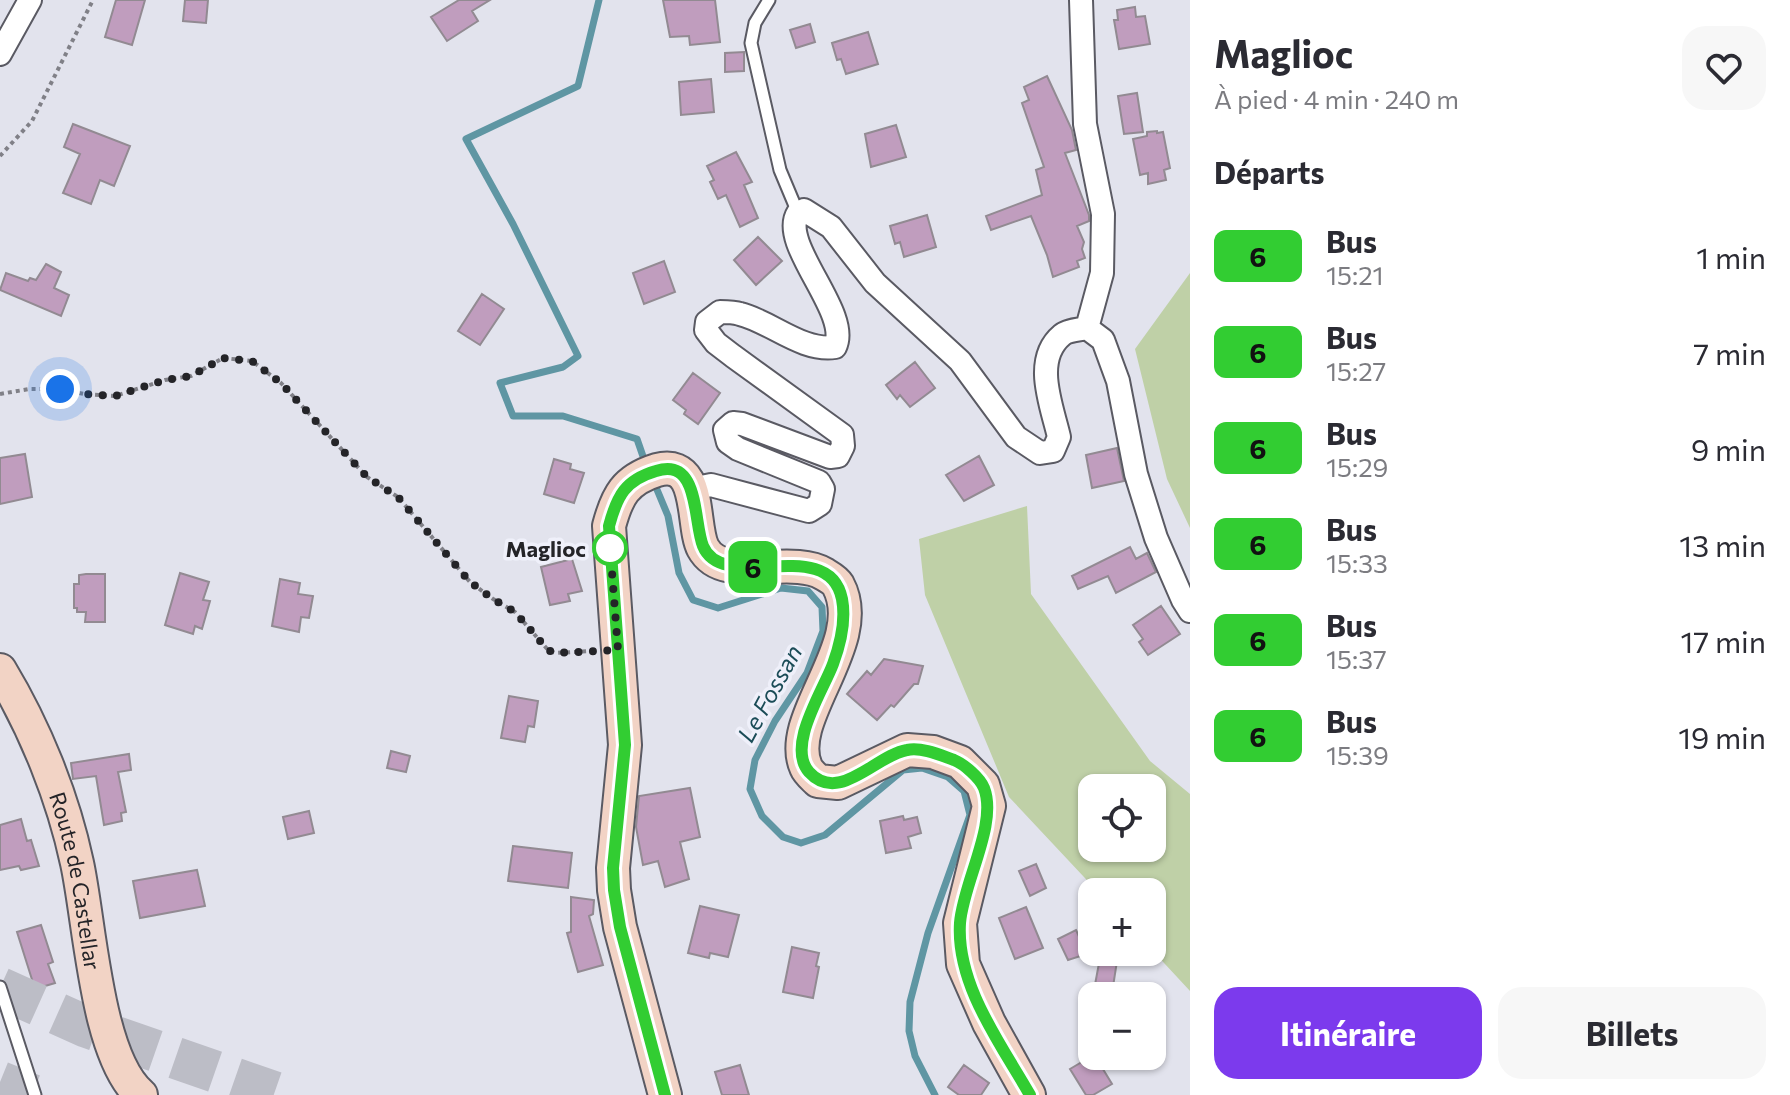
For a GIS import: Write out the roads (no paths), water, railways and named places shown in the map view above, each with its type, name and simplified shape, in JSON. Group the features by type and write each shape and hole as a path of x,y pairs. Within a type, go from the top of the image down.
{"street":[{"path":"0,54 30,0"},
{"path":"1081,0 1085,124 1103,214 1102,273 1087,328"},
{"path":"691,489 711,485 809,511 820,504 823,489 819,482 738,449 728,442 725,430 733,423 742,424 830,457 838,456 843,446 842,435 716,343 706,330 707,322 720,312 740,314 810,344 826,349 835,347 837,330 793,227 798,213 804,210 812,212 831,227 875,283 960,361 1016,437 1040,453 1053,451 1059,437 1046,379 1048,351 1064,333 1087,328 1103,340 1118,381 1136,474 1156,538 1190,611"},
{"path":"665,1095 620,927 614,890 613,868 625,745 609,526 616,498 649,474 674,469 684,475 691,489 704,548 721,563 740,568 813,567 837,582 843,600 842,627 833,664 806,723 802,746 806,768 818,781 838,783 907,750 933,752 960,762 983,785 989,806 960,923 963,964 989,1023 1029,1095"},
{"name":"Route de Castellar","path":"0,670 56,789 77,863 112,1052 129,1085 141,1095"}],"lane":[{"path":"769,0 755,23 751,43 780,170 798,213"},
{"path":"0,987 35,1095"}],"waterway":[{"name":"Le Fossan","path":"599,0 578,86 466,139 513,224 578,356 563,367 500,383 513,416 563,416 637,439 646,465"},
{"name":"Le Fossan","path":"653,480 668,516 679,573 693,600 718,608 781,588 808,591 822,607 823,631 807,673 775,721 755,760 750,789 762,816 783,837 801,843 825,835 903,770 922,768 948,777 964,791 970,815 928,933 910,1002 909,1031 915,1056 935,1095"}],"tunnel":[{"path":"0,988 87,1027 282,1095"},
{"path":"0,1082 32,1095"}],"place":[{"name":"Maglioc","path":"610,548"}]}
